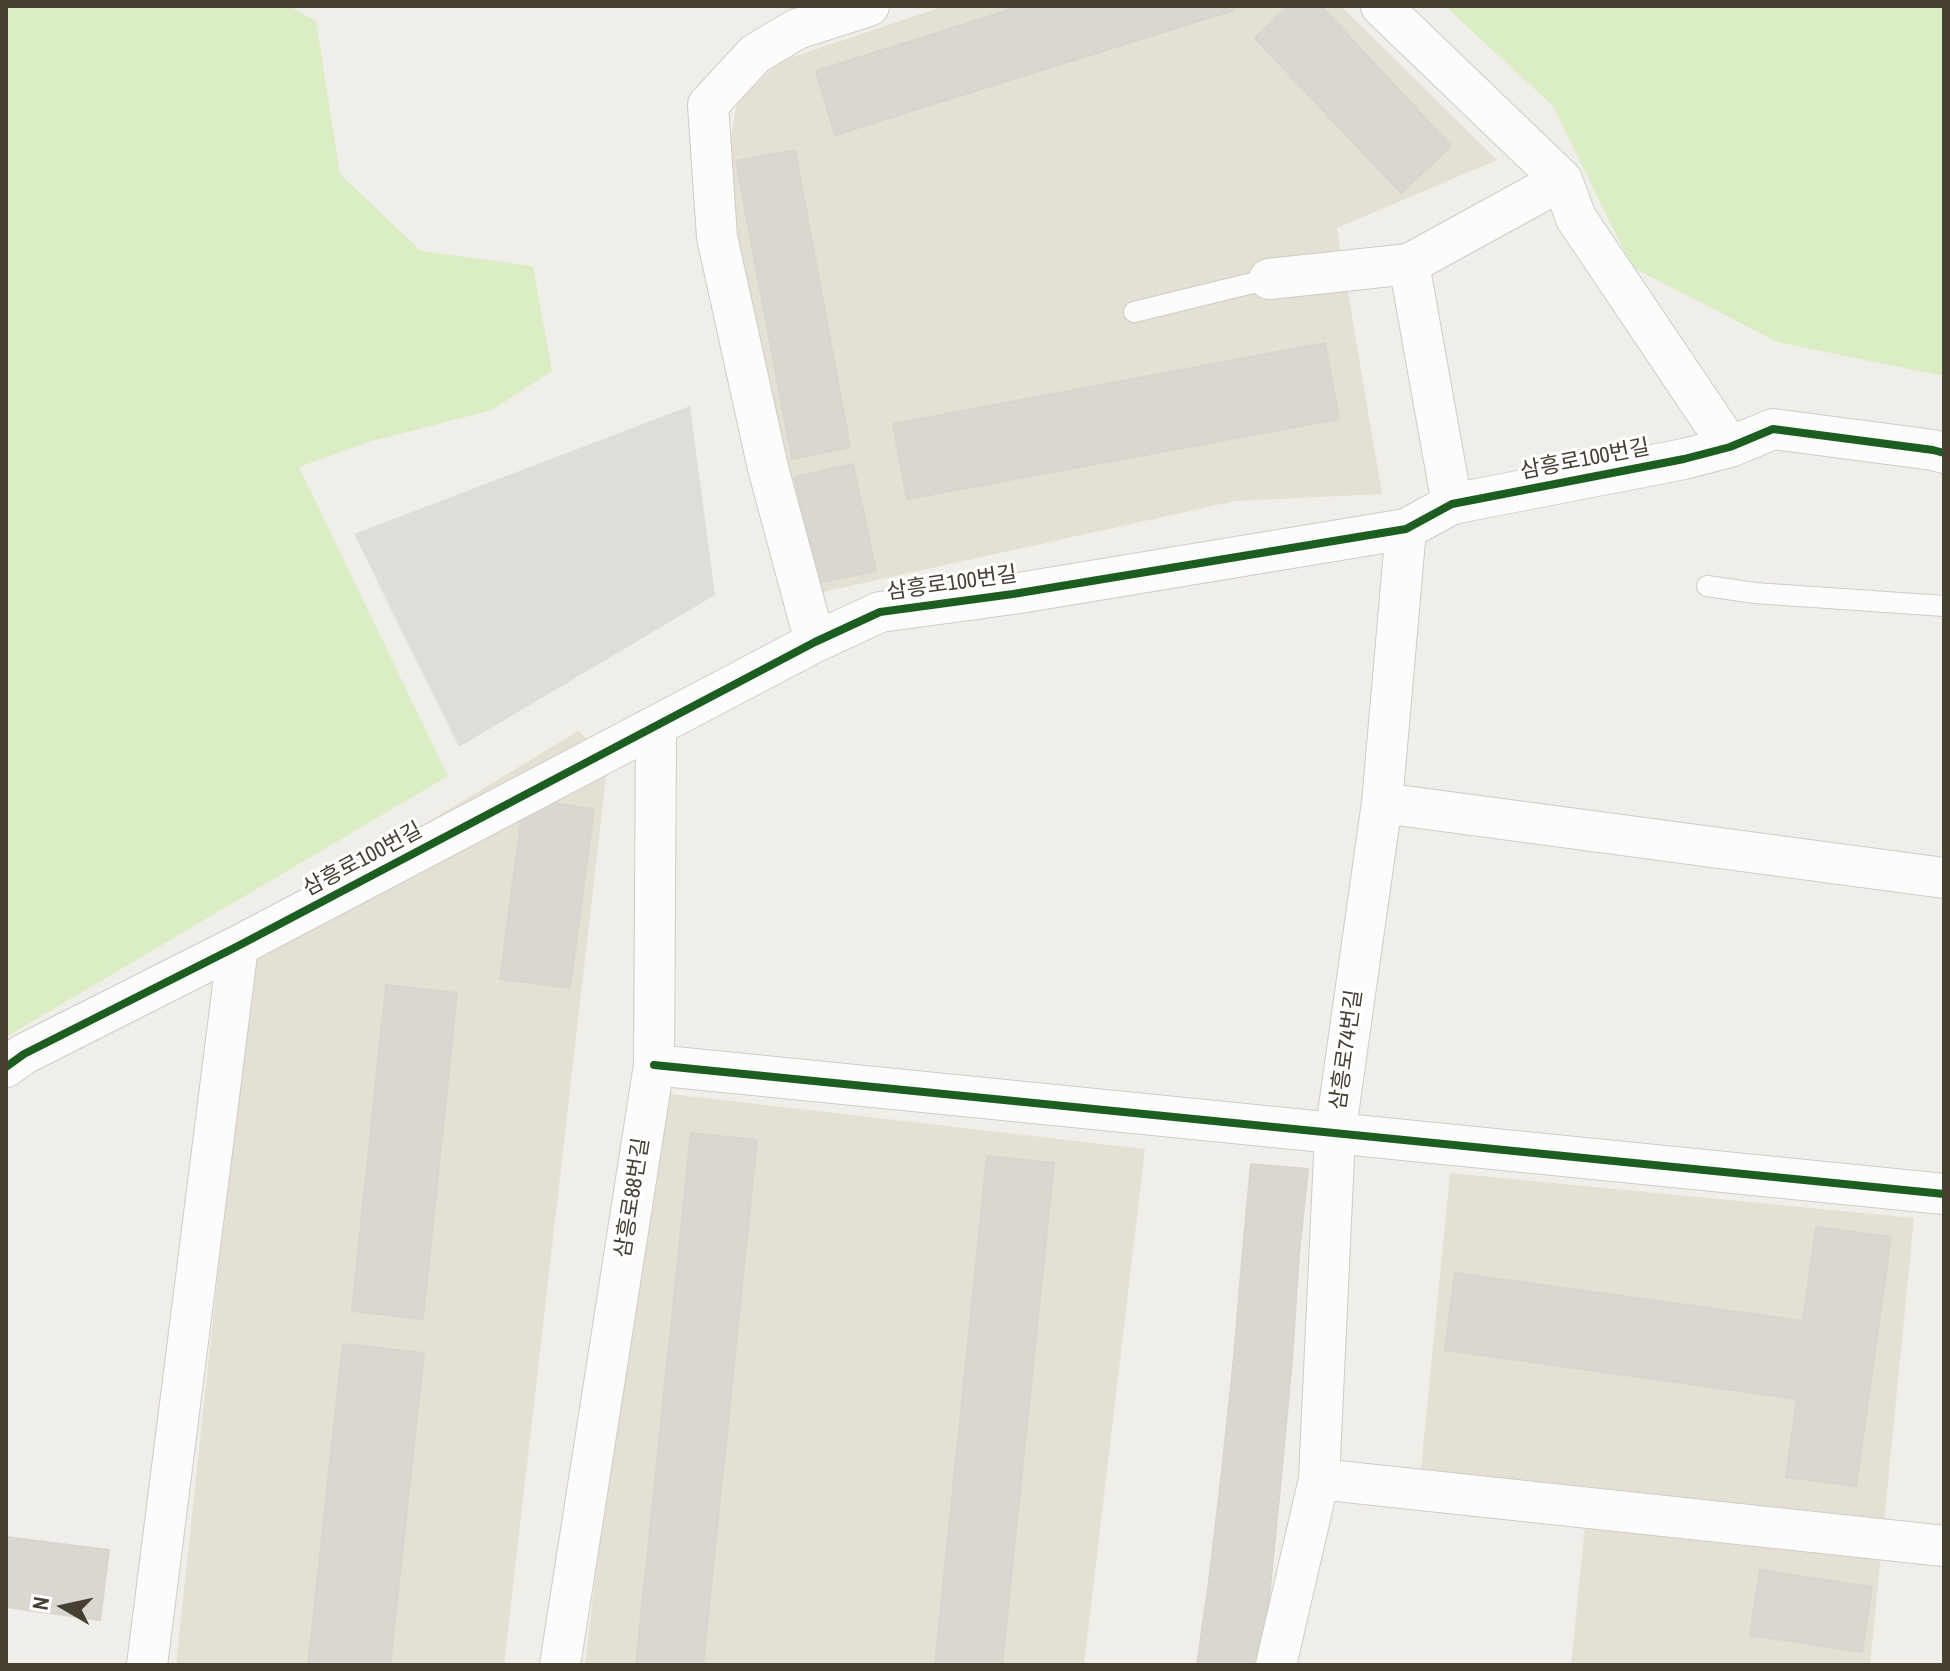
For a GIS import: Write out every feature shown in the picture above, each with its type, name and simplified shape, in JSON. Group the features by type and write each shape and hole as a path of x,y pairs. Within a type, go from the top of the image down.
{"street":[{"path":"815,642 768,468 717,237 708,105 755,54 797,29 869,6"},
{"path":"1381,6 1562,180 1576,218 1730,447"},
{"path":"1269,279 1409,264 1562,180"},
{"path":"1409,264 1452,504"},
{"name":"삼흥로100번길","path":"6,1067 24,1054 238,946 815,642 880,612 1013,594 1406,529 1452,504 1669,462 1730,447 1773,429 1944,453"},
{"name":"삼흥로74번길","path":"1276,1665 1319,1479 1335,1135 1382,803 1406,529"},
{"name":"삼흥로88번길","path":"560,1665 654,1065 656,727"},
{"path":"1382,803 1944,878"},
{"path":"147,1665 238,946"},
{"path":"654,1065 1944,1194"},
{"path":"1319,1479 1944,1546"}],"lane":[{"path":"1134,312 1269,279"},
{"path":"1707,586 1755,593 1944,606"}],"shaded area":[{"path":"945,6 1341,6 1497,160 1337,228 1382,494 1235,501 805,596 725,168 737,104 778,62"},
{"path":"690,406 715,595 459,747 354,534"},
{"path":"578,731 608,759 504,1665 176,1665 255,927"},
{"path":"653,1092 1145,1149 1084,1665 585,1665"},
{"path":"1450,1173 1914,1218 1870,1665 1571,1665 1586,1515 1418,1499"}],"green space":[{"path":"6,6 289,6 316,21 340,174 421,251 533,266 552,371 492,410 369,442 299,467 448,776 6,1037"},
{"path":"1445,6 1944,6 1944,376 1777,342 1632,267 1553,106"}],"building":[{"path":"1022,6 1233,6 1234,10 835,135 816,71"},
{"path":"1289,6 1321,6 1451,146 1401,193 1255,38"},
{"path":"795,150 850,447 792,459 736,161"},
{"path":"1325,343 1339,419 907,499 893,424"},
{"path":"853,464 876,571 817,583 795,477"},
{"path":"524,799 594,809 570,988 500,979"},
{"path":"386,985 457,993 423,1319 352,1311"},
{"path":"691,1133 757,1140 703,1665 636,1665"},
{"path":"987,1156 1054,1163 1002,1665 935,1665"},
{"path":"1251,1164 1308,1169 1299,1254 1243,1249"},
{"path":"1816,1227 1891,1237 1856,1486 1786,1477 1797,1399 1445,1350 1455,1273 1803,1321"},
{"path":"1243,1249 1299,1254 1292,1360 1234,1356"},
{"path":"343,1344 424,1353 390,1665 308,1665"},
{"path":"1234,1356 1292,1360 1281,1478 1222,1471"},
{"path":"1222,1471 1281,1478 1270,1588 1209,1581"},
{"path":"6,1537 109,1550 100,1620 6,1607"},
{"path":"1760,1570 1872,1587 1862,1652 1750,1635"},
{"path":"1209,1581 1270,1588 1260,1665 1197,1665"}],"cycle path":[{"path":"6,1067 24,1054 238,946 815,642 880,612 1013,594 1406,529 1452,504 1684,459 1730,447 1773,429 1944,453"},
{"path":"654,1065 1944,1194"}]}
